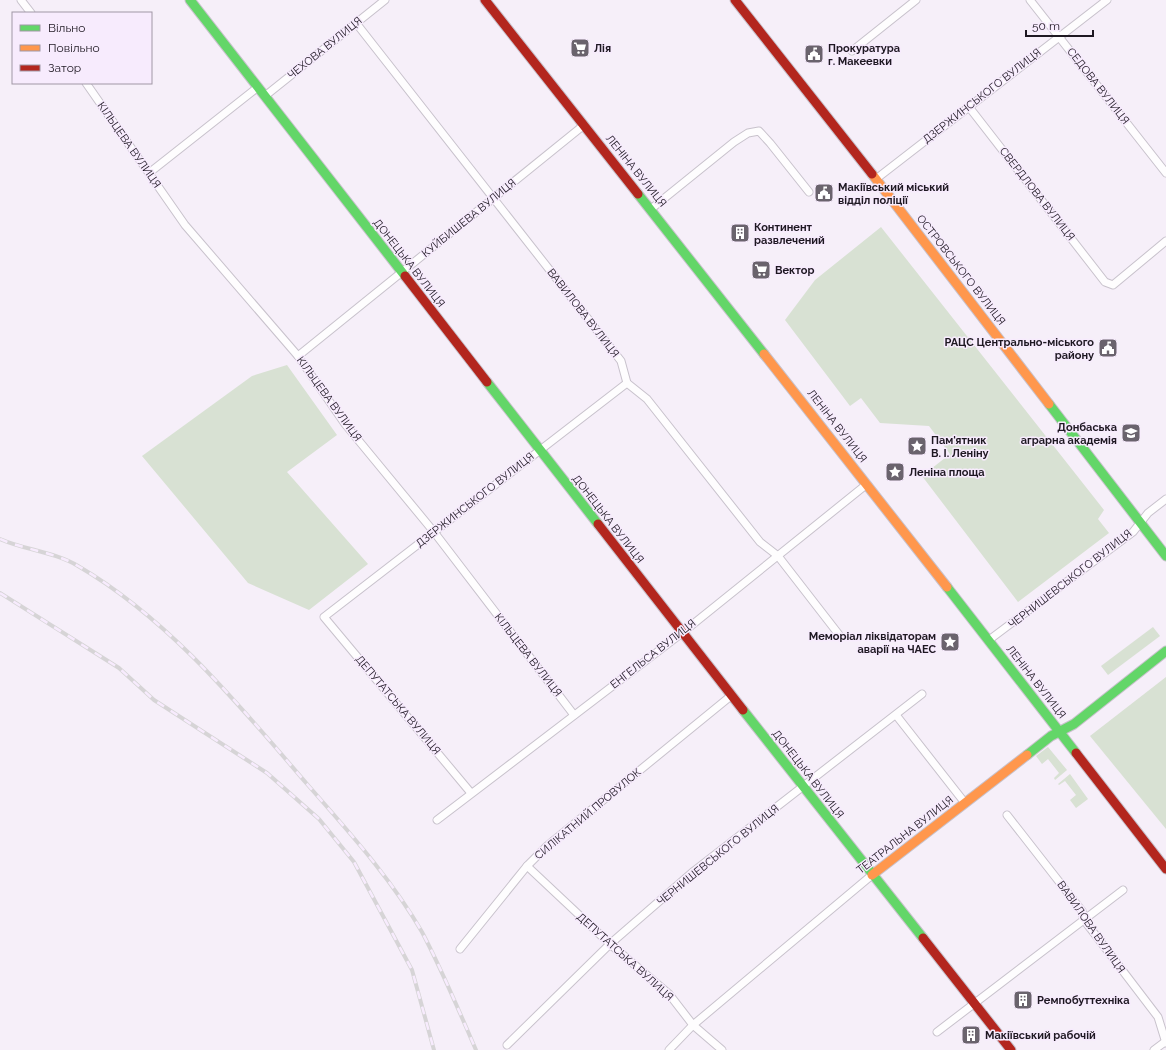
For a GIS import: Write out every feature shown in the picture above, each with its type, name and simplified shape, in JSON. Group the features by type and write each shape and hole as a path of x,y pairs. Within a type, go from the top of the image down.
{"street":[{"path":"21,0 30,12"},
{"name":"ДОНЕЦЬКА ВУЛИЦЯ","path":"190,0 803,787 1011,1050"},
{"name":"ЧЕХОВА ВУЛИЦЯ","path":"265,96 385,0"},
{"name":"ЛЕНІНА ВУЛИЦЯ","path":"485,0 867,484 1166,869"},
{"path":"852,51 916,0"},
{"name":"СЕДОВА ВУЛИЦЯ","path":"1030,0 1166,173"},
{"name":"ДЗЕРЖИНСЬКОГО ВУЛИЦЯ","path":"876,179 1107,0"},
{"name":"ОСТРОВСЬКОГО ВУЛИЦЯ","path":"737,1 1166,556"},
{"name":"ВАВИЛОВА ВУЛИЦЯ","path":"356,23 621,361 627,383"},
{"name":"КІЛЬЦЕВА ВУЛИЦЯ","path":"87,84 185,225 298,356 345,424 434,532 574,715"},
{"path":"149,173 258,87"},
{"name":"СВЕРДЛОВА ВУЛИЦЯ","path":"969,106 1105,282 1113,285 1166,241"},
{"name":"КУЙБИШЕВА ВУЛИЦЯ","path":"298,356 584,125"},
{"path":"651,209 734,142 748,133 759,131 770,142 809,192"},
{"path":"627,383 648,399 760,542 778,556 840,636"},
{"name":"ДЗЕРЖИНСЬКОГО ВУЛИЦЯ","path":"324,617 627,383"},
{"name":"ЕНГЕЛЬСА ВУЛИЦЯ","path":"437,820 682,632 867,484"},
{"name":"ЧЕРНИШЕВСЬКОГО ВУЛИЦЯ","path":"989,640 1133,532 1140,522 1166,499"},
{"name":"ДЕПУТАТСЬКА ВУЛИЦЯ","path":"324,617 471,793"},
{"name":"ТЕАТРАЛЬНА ВУЛИЦЯ","path":"669,1050 693,1025 872,875 1051,736 1074,724 1166,651"},
{"name":"ЧЕРНИШЕВСЬКОГО ВУЛИЦЯ","path":"507,1045 610,944 694,871 922,694"},
{"name":"СИЛІКАТНИЙ ПРОВУЛОК","path":"460,949 527,866 547,846 732,695"},
{"path":"896,715 965,803"},
{"name":"ВАВИЛОВА ВУЛИЦЯ","path":"1007,815 1082,911 1084,920 1158,1017 1166,1041"},
{"name":"ДЕПУТАТСЬКА ВУЛИЦЯ","path":"527,866 610,944 669,994 693,1025 722,1050"},
{"path":"937,1032 1123,890"},
{"path":"1154,1050 1166,1041"}],"green space":[{"path":"881,227 1104,510 1098,519 1109,533 1018,602 922,476 950,454 929,426 880,423 861,398 850,406 785,320 815,280"},
{"path":"287,365 337,435 287,472 368,564 309,610 248,583 142,456 252,376"},
{"path":"1153,627 1160,636 1108,675 1101,666"},
{"path":"1166,677 1166,829 1090,736"},
{"path":"1048,747 1067,770 1055,780 1054,778 1059,773 1048,759 1042,764 1036,756"},
{"path":"1070,774 1088,799 1076,808 1070,800 1076,795 1065,781 1059,785 1058,784"}],"railway":[{"path":"0,539 60,557 78,566 111,587 143,611 173,637 229,694 353,837 397,893 422,932 476,1050"},
{"path":"0,593 119,668 154,700 267,773 319,819 354,862 412,970 434,1050"}],"traffic: fast":[{"path":"190,0 405,276"},
{"path":"638,194 764,354"},
{"path":"487,382 598,524"},
{"path":"1049,404 1166,556"},
{"path":"947,587 1076,753"},
{"path":"1027,755 1051,736 1074,724 1166,651"},
{"path":"743,710 923,938"}],"traffic: slow":[{"path":"872,174 1049,404"},
{"path":"764,354 947,587"},
{"path":"872,875 1027,755"}],"traffic: jam":[{"path":"485,0 638,194"},
{"path":"735,0 872,174"},
{"path":"405,276 487,382"},
{"path":"598,524 743,710"},
{"path":"1076,753 1166,869"},
{"path":"923,938 1011,1050"}],"place":[{"name":"Лія","path":"580,48"},
{"name":"Прокуратура г. Макеевки","path":"814,54"},
{"name":"Макіївський міський відділ поліції","path":"824,193"},
{"name":"Континент развлечений","path":"740,233"},
{"name":"Вектор","path":"761,270"},
{"name":"РАЦС Центрально-міського району","path":"1108,348"},
{"name":"Донбаська аграрна академія","path":"1131,433"},
{"name":"Пам'ятник В. І. Леніну","path":"917,446"},
{"name":"Леніна площа","path":"895,472"},
{"name":"Меморіал ліквідаторам аварії на ЧАЕС","path":"950,642"},
{"name":"Ремпобуттехніка","path":"1023,1000"},
{"name":"Макіївський рабочій","path":"971,1035"}]}
